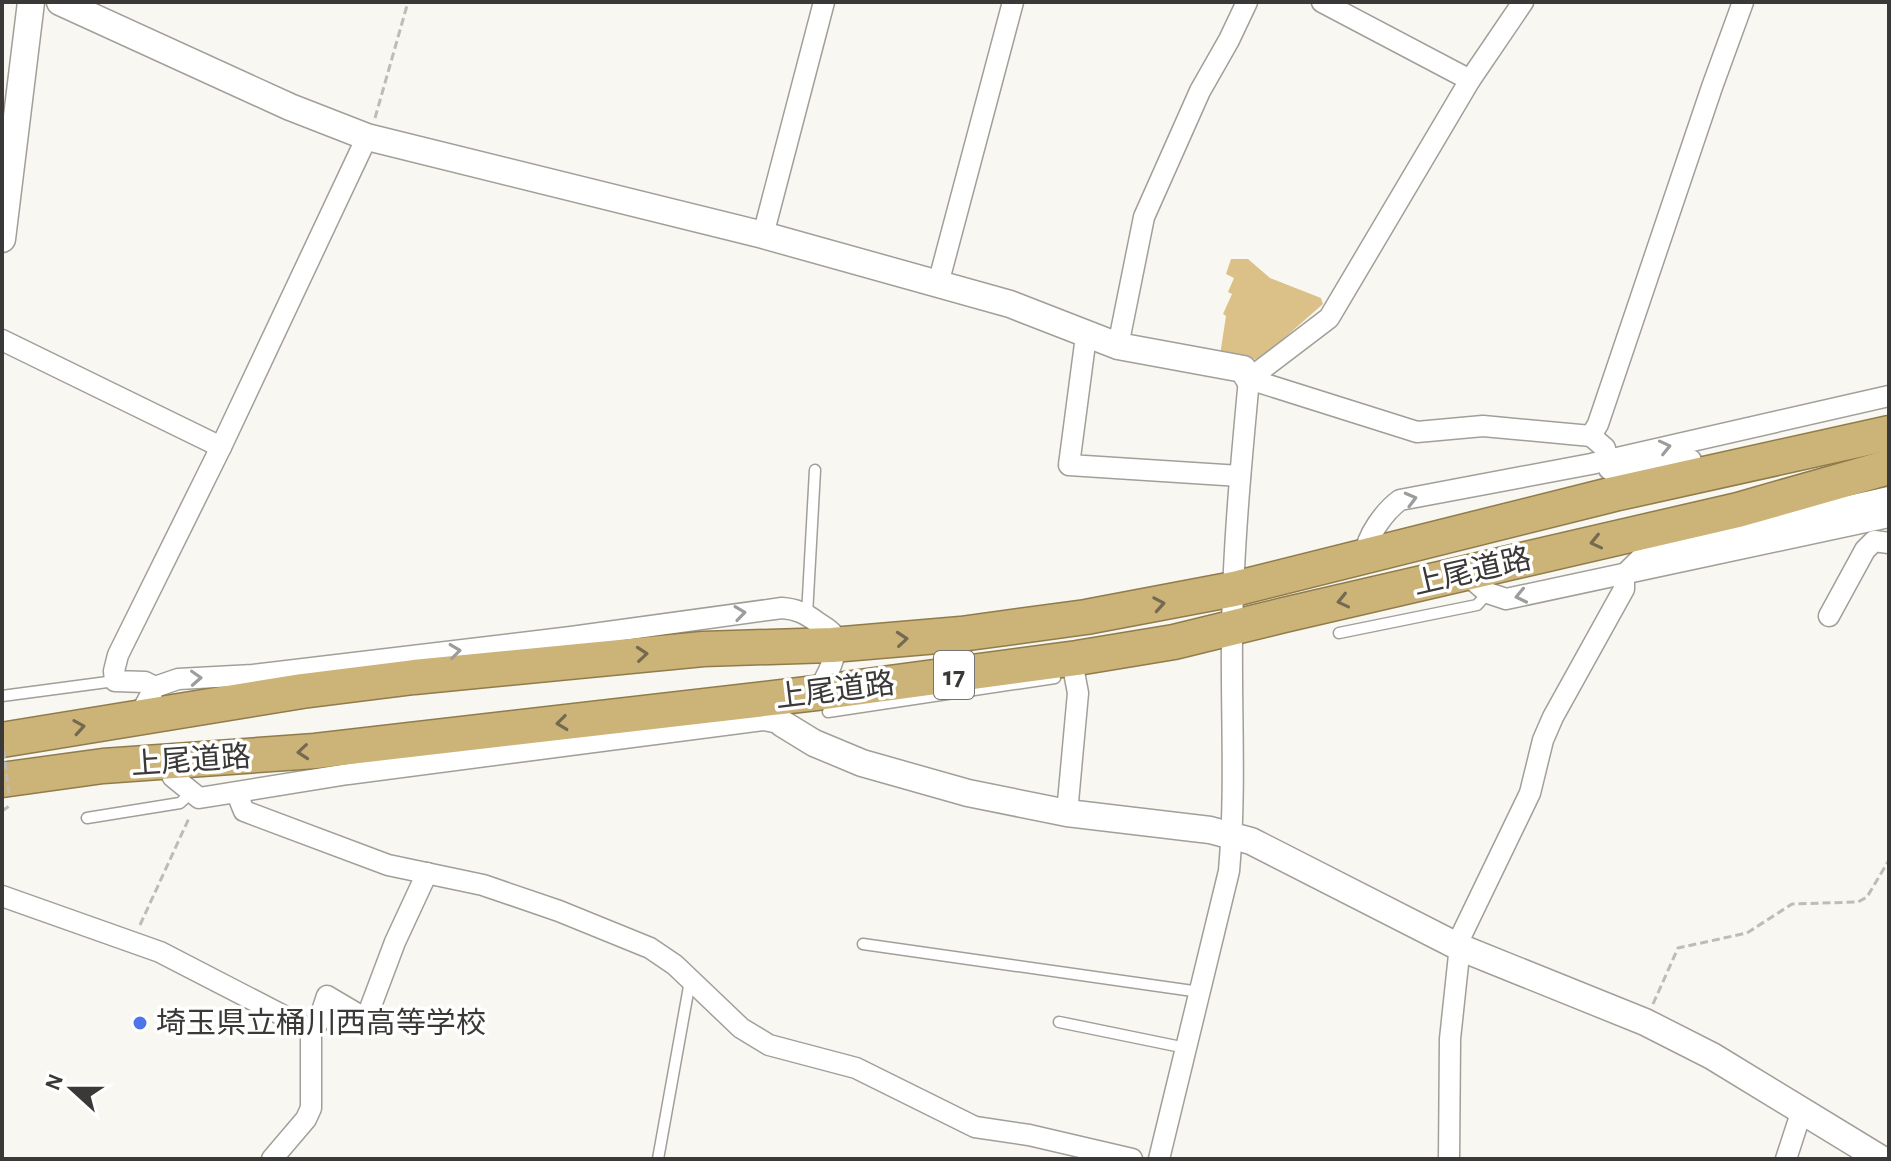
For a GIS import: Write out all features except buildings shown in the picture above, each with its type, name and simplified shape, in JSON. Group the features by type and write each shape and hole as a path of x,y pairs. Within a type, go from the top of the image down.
{"highway":[{"name":"上尾道路","path":"2,739 302,691 532,665 703,649 835,644 961,634 1070,619 1234,589 1614,494 1889,433"},
{"name":"上尾道路","path":"8,792 103,766 315,751 822,702 1076,665 1232,629 1476,583 1889,467"}],"street":[{"path":"2,239 31,2"},
{"path":"60,2 290,107 367,137 763,235 1010,304 1118,346 1243,369 1249,379 1232,629 1233,834 1229,871 1159,1159"},
{"path":"763,235 824,2"},
{"path":"938,284 1013,2"},
{"path":"1118,346 1144,217 1200,91 1247,2"},
{"path":"1322,2 1470,80"},
{"path":"1249,379 1329,318 1470,80 1523,2"},
{"path":"1591,436 1598,424 1743,2"},
{"path":"155,687 145,682 115,681 118,655 221,447 367,137"},
{"path":"1086,336 1069,465 1240,476"},
{"path":"2,340 221,447"},
{"path":"1249,379 1417,432 1483,426 1591,436 1605,448 1609,469 1618,475 1763,445 1765,452"},
{"path":"1366,556 1368,542 1387,513 1400,500 1607,460 1889,396"},
{"path":"1449,1159 1450,1039 1461,936 1530,793 1543,740 1553,717 1624,589 1624,575 1645,554 1660,548 1779,515 1889,497"},
{"path":"1476,583 1506,599 1889,517"},
{"path":"1829,616 1865,550 1874,541 1889,543"},
{"path":"138,718 155,687 178,679 269,673 782,608 795,609 832,632 835,644 822,702"},
{"path":"1067,813 1078,693 1076,665"},
{"path":"165,763 173,777 195,795 237,794 348,774 764,720 783,724 814,743 862,763 968,793 1067,813 1233,834 1459,947 1645,1022 1712,1056 1881,1159"},
{"path":"237,794 244,811 388,865 483,885 650,948 690,979 741,1028 769,1045 856,1068 975,1127 1029,1135 1132,1159"},
{"path":"272,1159 306,1119 311,1108 311,1030 318,1023 327,996 366,1019 395,942 427,873"},
{"path":"2,896 160,952 311,1030"},
{"path":"1786,1159 1802,1110"}],"lane":[{"path":"807,615 815,470"},
{"path":"1339,633 1477,605 1476,583"},
{"path":"2,696 115,681"},
{"path":"87,818 180,803 195,795"},
{"path":"863,944 1200,992"},
{"path":"658,1159 690,979"},
{"path":"1059,1022 1186,1048"}],"path":[{"path":"367,137 378,112 408,2"},
{"path":"2,739 8,792 2,811"},
{"path":"132,942 195,795"},
{"path":"1645,1022 1678,948 1747,933 1792,904 1858,902 1867,897 1889,860"}],"shaded area":[{"path":"1231,259 1248,259 1270,278 1321,298 1323,304 1259,360 1220,355 1226,316 1223,314 1232,294 1228,292 1234,278 1226,274"}],"place":[{"name":"埼玉県立桶川西高等学校","path":"140,1023"}]}
